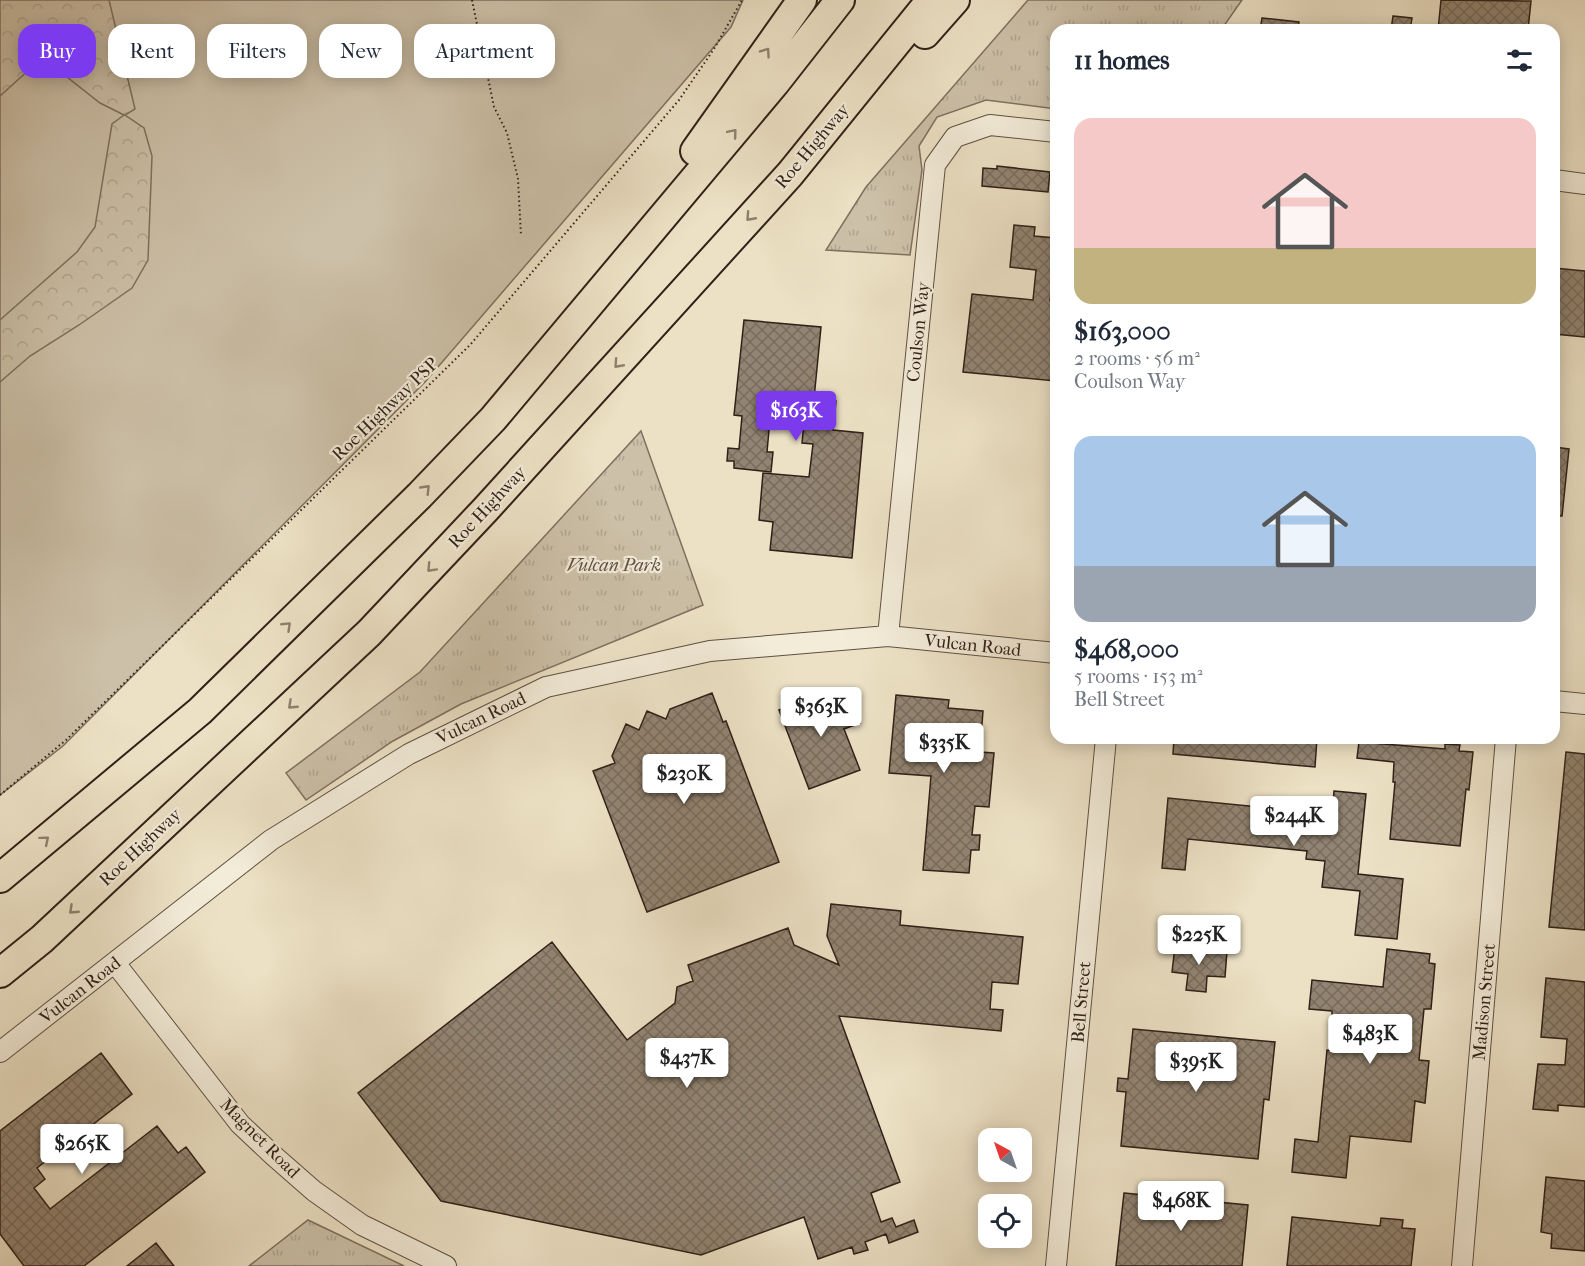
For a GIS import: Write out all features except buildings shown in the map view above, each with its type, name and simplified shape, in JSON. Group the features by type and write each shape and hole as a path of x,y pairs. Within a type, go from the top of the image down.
{"highway":[{"path":"493,419 715,125 802,0"},
{"path":"0,878 200,711 386,529 493,419 775,83 840,0"},
{"name":"Roe Highway","path":"0,973 42,939 369,633 486,510 790,174 931,0"},
{"path":"790,174 898,65 955,0"}],"street":[{"name":"Coulson Way","path":"888,636 935,165 955,137 990,125 1050,131"},
{"path":"1560,181 1585,183"},
{"name":"Vulcan Road","path":"0,1052 271,840 409,754 546,687 710,651 888,636 1050,652"},
{"path":"1560,702 1585,704"},
{"name":"Bell Street","path":"1056,1266 1105,744"},
{"name":"Madison Street","path":"1462,1266 1506,744"},
{"name":"Magnet Road","path":"115,963 240,1124 274,1156 314,1191 362,1225 446,1266"}],"path":[{"path":"472,0 494,107 507,133 518,179 520,236"},
{"name":"Roe Highway PSP","path":"0,795 66,740 470,345 679,100 714,49 742,0"}],"green space":[{"path":"0,0 743,0 731,27 425,382 63,746 0,795"},
{"path":"0,0 109,0 115,24 108,24 108,78 128,78 135,109 125,115 144,128 152,156 148,260 132,288 30,356 0,382 0,320 77,252 95,227 112,124 124,115 100,103 68,78 96,78 96,24 18,24 18,78 20,78 0,96"},
{"path":"1028,0 1242,0 1225,24 1050,24 1050,108 986,100 937,117 919,146 922,170 910,255 826,250 866,187"},
{"name":"Vulcan Park","path":"641,431 703,605 461,704 393,741 306,800 286,773 420,672"},
{"path":"308,1220 404,1266 249,1266"}]}
